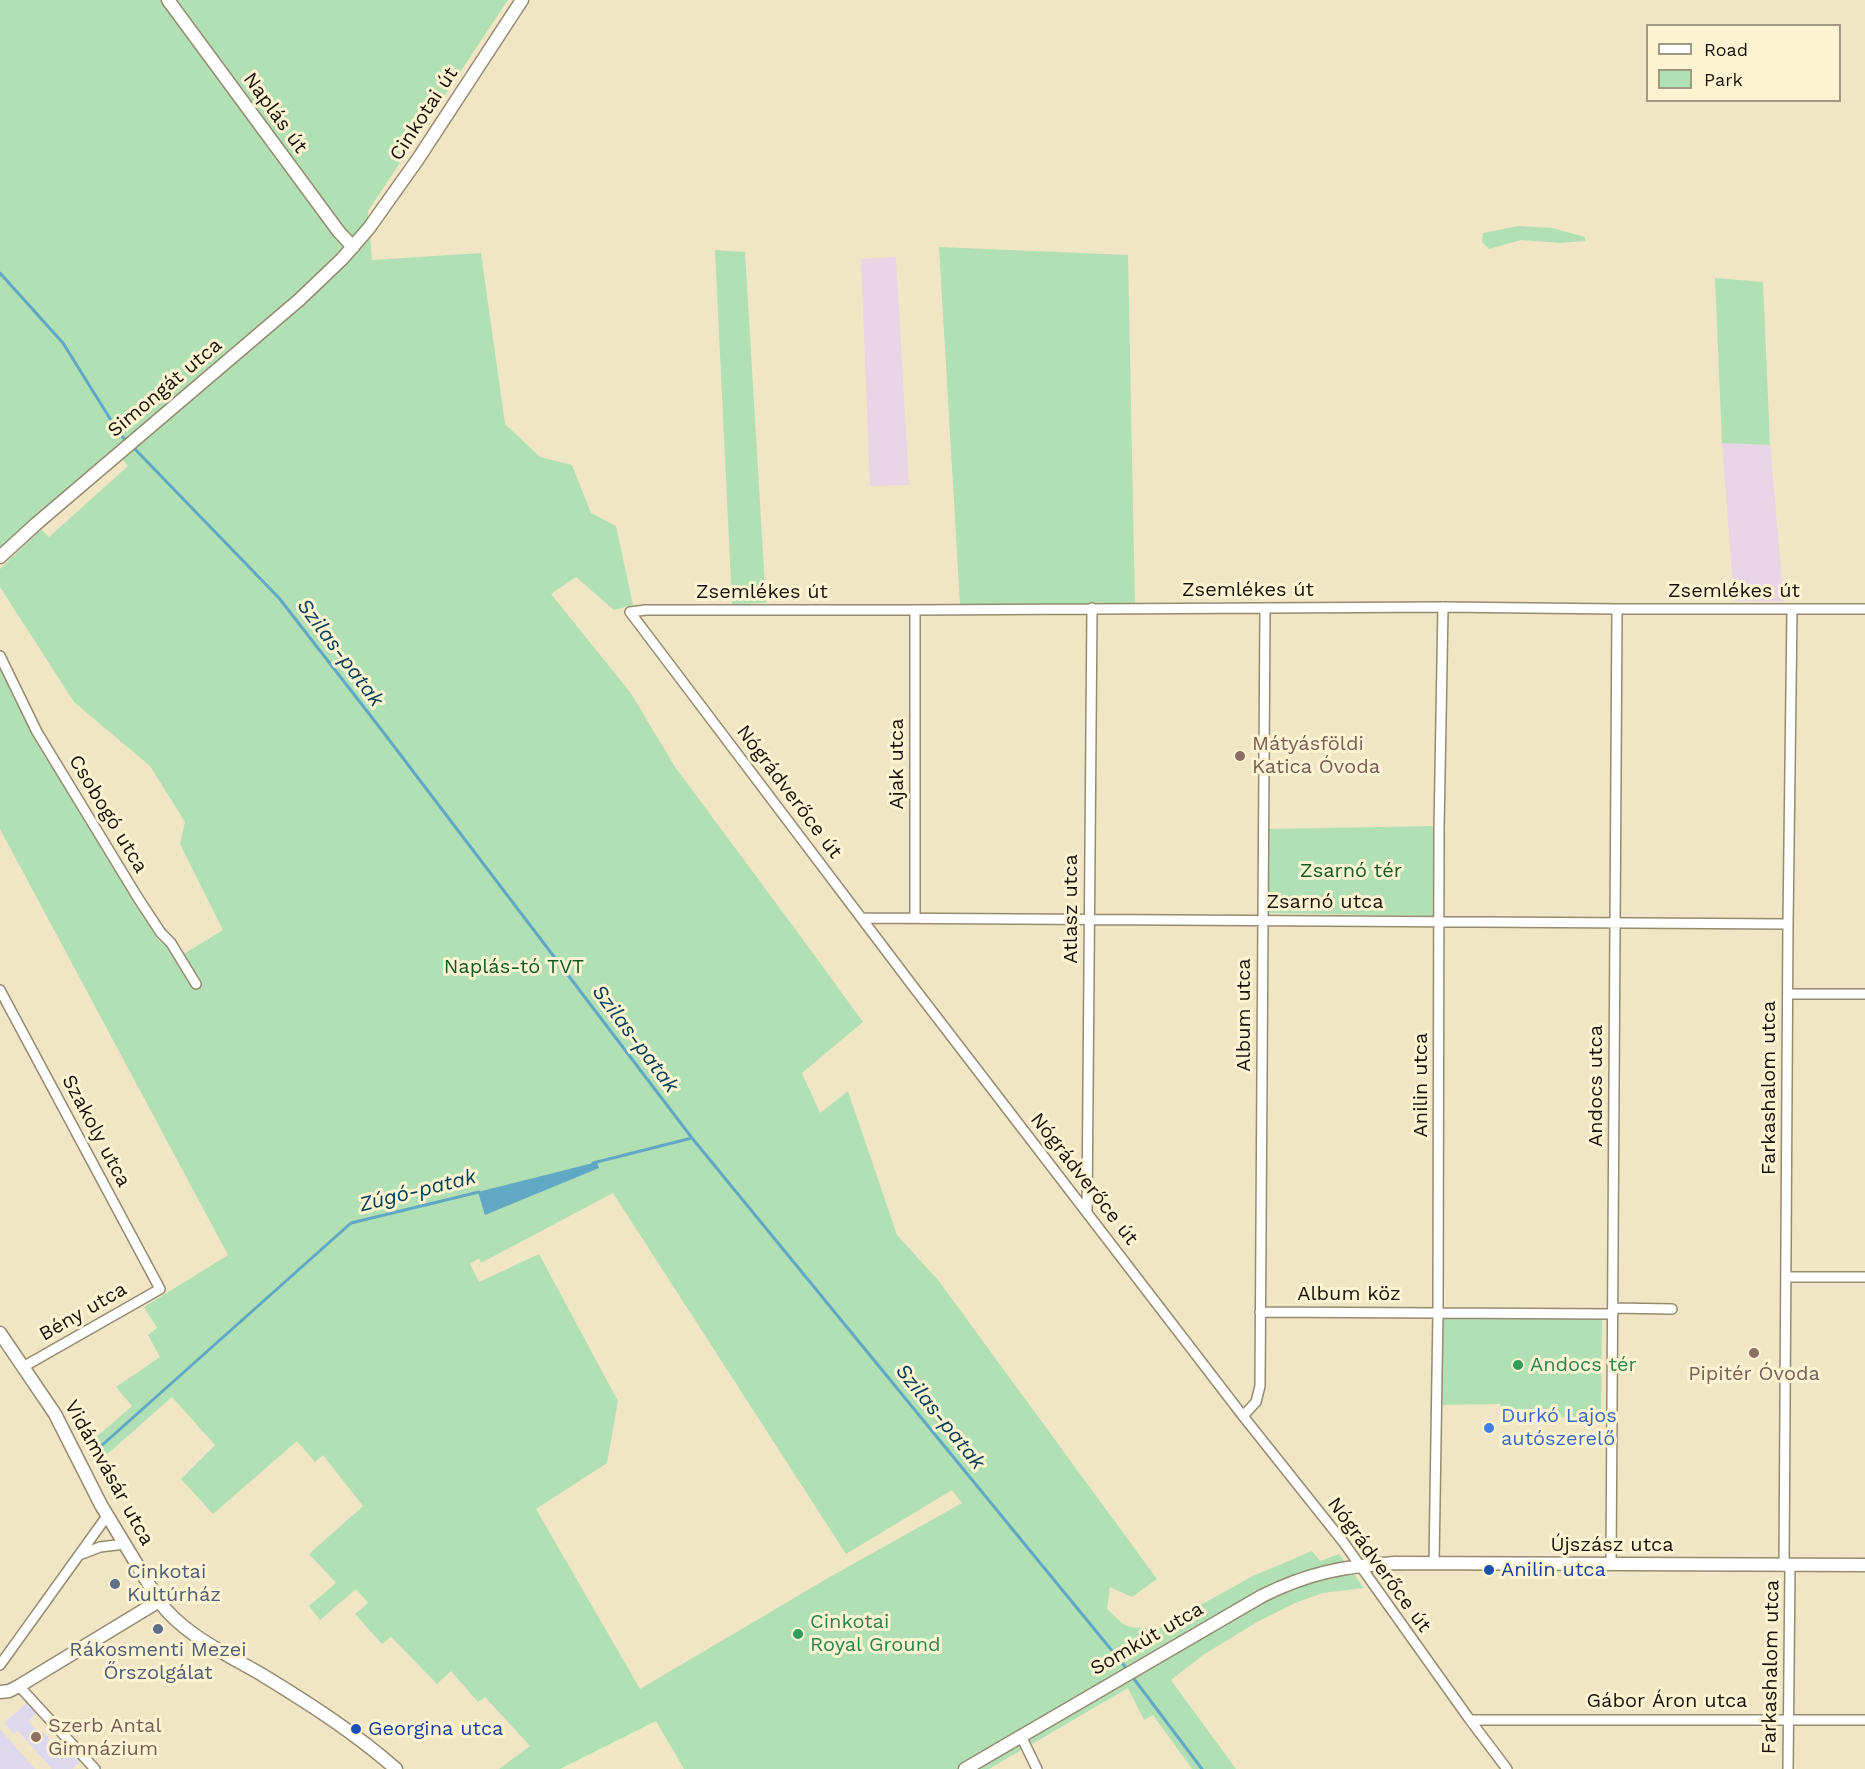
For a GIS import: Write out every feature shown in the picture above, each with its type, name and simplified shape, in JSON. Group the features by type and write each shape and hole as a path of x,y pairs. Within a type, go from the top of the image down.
{"street":[{"name":"Naplás út","path":"168,0 339,232 353,247"},
{"name":"Cinkotai út","path":"353,247 418,159 522,0"},
{"name":"Simongát utca","path":"0,557 299,300 353,247"},
{"name":"Zsemlékes út","path":"630,612 646,609 1443,607 1865,609"},
{"name":"Anilin utca","path":"1434,1563 1439,829 1443,607"},
{"name":"Atlasz utca","path":"1087,1211 1092,608"},
{"name":"Album utca","path":"1242,1416 1251,1408 1259,1395 1260,1386 1265,608"},
{"name":"Andocs utca","path":"1611,1564 1617,609"},
{"name":"Ajak utca","path":"915,610 915,918"},
{"name":"Farkashalom utca","path":"1788,1769 1786,1277 1792,610"},
{"name":"Nógrádverőce út","path":"630,612 1242,1416 1340,1538 1507,1769"},
{"name":"Csobogó utca","path":"0,656 38,732 138,898 161,933 171,943 196,984"},
{"name":"Zsarnó utca","path":"862,918 1788,924"},
{"name":"Szakoly utca","path":"0,990 160,1289"},
{"path":"1788,994 1865,994"},
{"path":"1786,1277 1865,1277"},
{"name":"Bény utca","path":"23,1367 160,1289"},
{"path":"1437,1312 1672,1310"},
{"name":"Album köz","path":"1260,1312 1437,1312"},
{"name":"Vidámvásár utca","path":"0,1334 55,1414 107,1516 170,1615 185,1627 313,1706 396,1769"},
{"path":"0,1665 107,1516"},
{"path":"80,1555 100,1547 125,1544"},
{"name":"Újszász utca","path":"1358,1565 1434,1563 1865,1565"},
{"name":"Somkút utca","path":"965,1769 1262,1596 1310,1575 1358,1565"},
{"path":"0,1692 19,1686 159,1601"},
{"path":"19,1686 95,1769"},
{"name":"Gábor Áron utca","path":"1470,1720 1865,1720"},
{"path":"1021,1736 1037,1769"}],"shaded area":[{"path":"896,257 909,485 870,486 861,259"},
{"path":"1722,443 1770,445 1784,602 1734,601"},
{"name":"Szerb Antal Gimnázium","path":"29,1701 38,1712 28,1721 40,1734 43,1732 50,1739 47,1742 53,1750 64,1740 82,1760 72,1769 52,1769 18,1731 14,1734 4,1723"},
{"path":"0,1729 35,1769 0,1769"}],"green space":[{"name":"Naplás-tó TVT","path":"0,0 508,0 368,211 372,260 481,253 505,424 540,457 572,465 591,513 616,526 633,605 614,610 576,577 551,594 630,692 675,767 863,1022 802,1073 820,1113 848,1091 897,1235 938,1280 1157,1579 1132,1597 1110,1587 1107,1609 1123,1624 1130,1627 1157,1629 1253,1576 1312,1551 1320,1561 1339,1554 1364,1588 1323,1593 1295,1603 1257,1622 1203,1655 1171,1680 1236,1769 1192,1769 1153,1715 1144,1720 1128,1688 989,1769 684,1769 656,1721 560,1769 499,1769 530,1746 485,1697 478,1702 451,1671 437,1684 391,1637 382,1644 355,1614 368,1603 356,1589 320,1620 309,1606 336,1583 309,1554 363,1506 323,1455 315,1462 297,1441 213,1514 181,1479 215,1445 172,1397 96,1464 86,1446 132,1406 116,1387 160,1357 148,1335 157,1328 144,1307 228,1255 0,829 0,670 159,941 182,955 223,930 180,844 185,822 150,766 74,702 0,587 0,569 41,529 49,537 128,466 113,449 31,520 0,551","holes":["613,1193 846,1554 952,1490 962,1503 828,1578 640,1689 536,1509 607,1463 618,1401 539,1254 479,1282 470,1264 479,1258 481,1263"]},
{"path":"1518,226 1552,228 1585,237 1585,241 1561,243 1521,240 1489,249 1482,242 1483,233"},
{"path":"939,247 1128,255 1135,606 960,604"},
{"path":"715,250 745,252 766,603 732,604"},
{"path":"1715,278 1763,282 1770,445 1722,443"},
{"name":"Zsarnó tér","path":"1434,826 1434,916 1268,913 1268,829"},
{"path":"1442,1316 1602,1317 1601,1417 1501,1418 1500,1404 1442,1405"}],"water":[{"path":"597,1162 599,1168 485,1215 478,1192"}],"waterway":[{"name":"Szilas-patak","path":"0,273 63,343 119,433 127,442"},
{"name":"Szilas-patak","path":"132,446 279,598 692,1138 1127,1669"},
{"name":"Zúgó-patak","path":"593,1163 692,1138"},
{"name":"Zúgó-patak","path":"91,1455 351,1223 479,1192"},
{"name":"Szilas-patak","path":"1131,1675 1202,1769"}],"place":[{"name":"Mátyásföldi Katica Óvoda","path":"1240,756"},
{"name":"Pipitér Óvoda","path":"1754,1353"},
{"name":"Andocs tér","path":"1518,1365"},
{"name":"Durkó Lajos autószerelő","path":"1489,1428"},
{"name":"Anilin utca","path":"1489,1570"},
{"name":"Cinkotai Kultúrház","path":"115,1584"},
{"name":"Rákosmenti Mezei Őrszolgálat","path":"158,1629"},
{"name":"Cinkotai Royal Ground","path":"798,1634"},
{"name":"Georgina utca","path":"356,1729"},
{"name":"Szerb Antal Gimnázium","path":"36,1737"}]}
